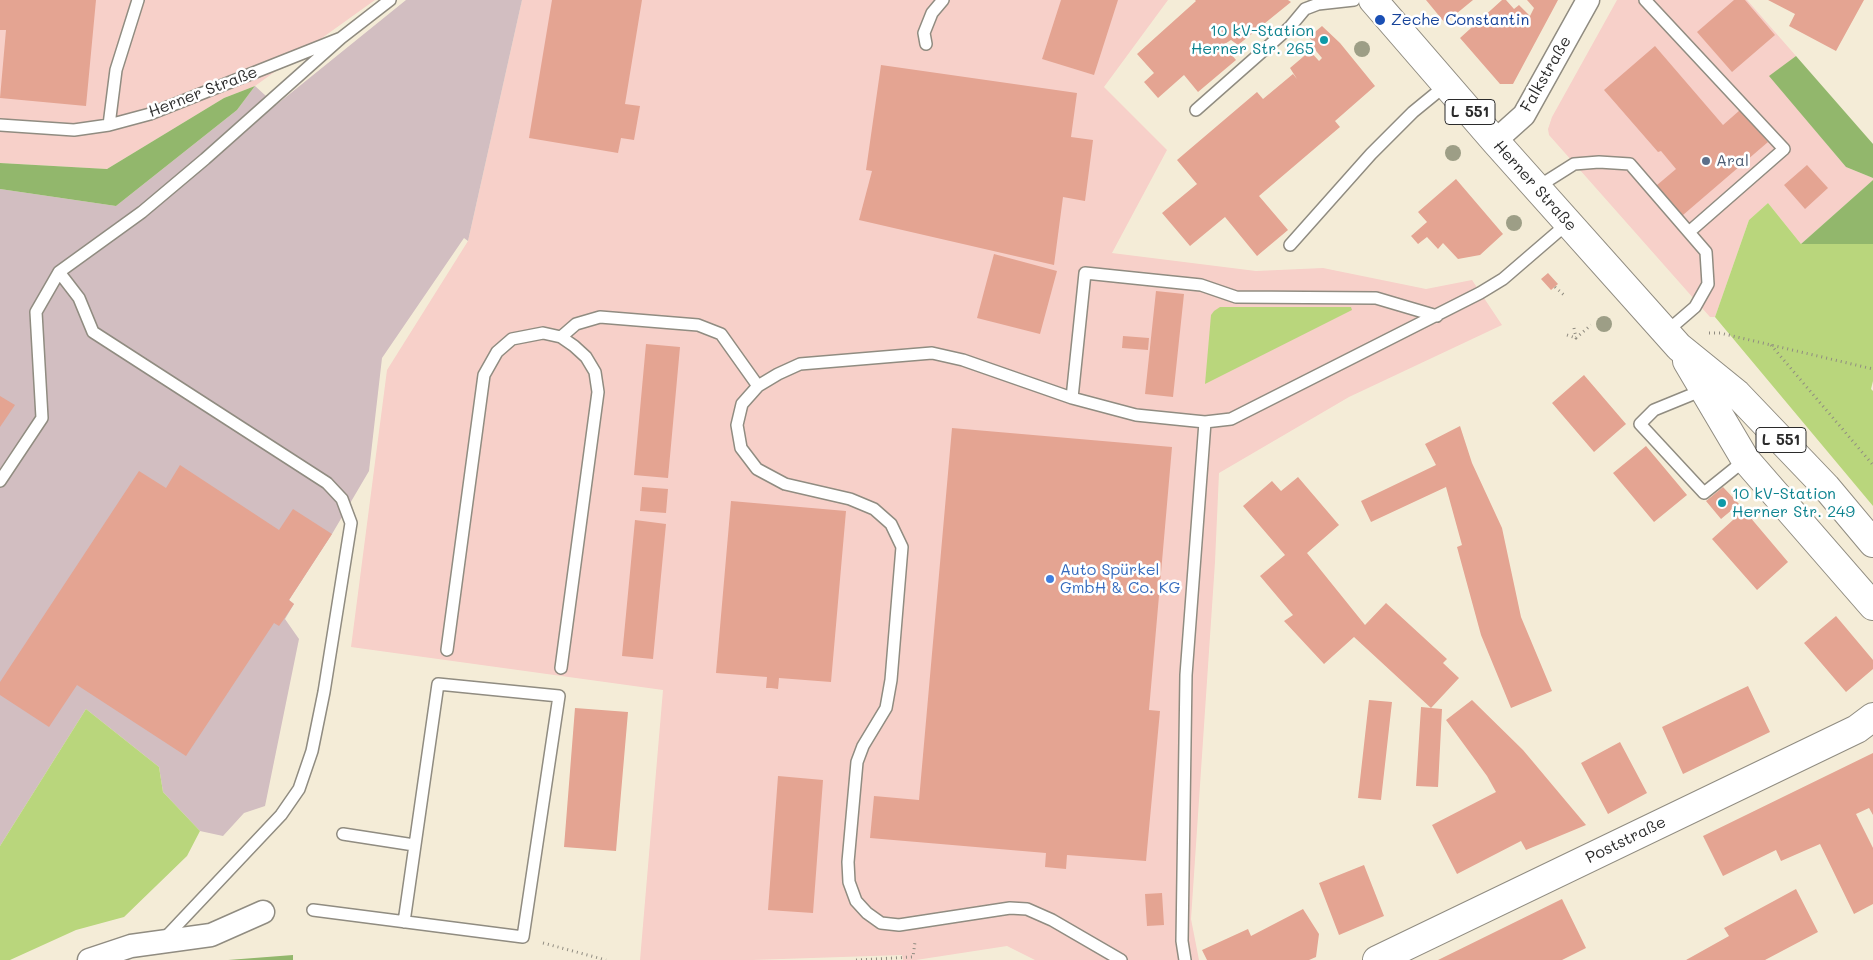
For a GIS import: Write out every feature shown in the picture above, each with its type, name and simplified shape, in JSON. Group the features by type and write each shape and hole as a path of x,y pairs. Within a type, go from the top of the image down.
{"main road":[{"name":"Herner Straße","path":"1373,0 1536,188 1673,339 1736,394 1826,487 1873,543"},
{"name":"Herner Straße","path":"1673,339 1746,459 1873,606"},
{"name":"Poststraße","path":"1377,960 1857,729 1873,717"}],"street":[{"name":"Falkstraße","path":"1495,141 1524,115 1588,0"},
{"path":"89,960 130,946 163,940 212,935 263,912"}],"lane":[{"path":"109,126 116,70 138,0"},
{"name":"Herner Straße","path":"0,125 74,130 109,126 150,114 341,38 390,0"},
{"path":"926,44 924,32 932,13 942,0"},
{"path":"1196,110 1290,27 1305,9 1318,4 1354,0"},
{"path":"1645,0 1784,149 1689,232"},
{"path":"0,482 42,418 36,312 59,272 142,212 341,38"},
{"path":"1290,245 1371,154 1413,112 1446,85"},
{"path":"1536,188 1574,164 1599,162 1630,164 1706,252 1708,284 1673,339"},
{"path":"1121,960 1052,920 1027,909 1010,908 917,924 899,925 881,923 867,913 856,901 849,882 848,862 857,762 863,746 886,708 891,680 902,547 891,524 874,509 850,499 785,484 757,469 741,448 737,426 742,404 758,386 800,364 932,352 963,360 1072,398 1136,415 1205,422 1232,419 1437,316 1503,279 1568,223"},
{"path":"59,272 79,298 93,332 327,483 342,499 351,523 324,692 312,751 299,789 281,815 265,833 163,940"},
{"path":"1072,398 1085,273 1201,285 1236,297 1376,298 1437,316"},
{"path":"561,338 576,324 600,317 698,325 722,334 758,386"},
{"path":"447,650 484,375 497,352 512,339 543,333 561,338 574,346 586,358 595,372 598,392 562,668"},
{"path":"1703,390 1654,410 1640,424 1704,493 1746,459"},
{"path":"1185,960 1182,941 1186,675 1205,422"},
{"path":"313,910 404,922 523,937 559,696 438,684 404,922"},
{"path":"343,834 414,845"}],"path":[{"path":"1554,287 1564,295"},
{"path":"1576,338 1591,326"},
{"path":"1574,328 1576,338"},
{"path":"1673,339 1720,333 1873,368"},
{"path":"1566,335 1576,338"},
{"path":"1771,344 1873,466"},
{"path":"856,960 913,957 917,924"},
{"path":"523,937 606,960"}],"shaded area":[{"path":"0,0 375,0 255,86 224,98 107,169 0,163"},
{"path":"406,0 522,0 468,241 464,238 382,358 369,471 332,534 289,600 294,604 285,619 299,639 265,806 244,813 223,836 200,831 163,792 159,767 86,709 0,846 0,189 116,206 237,110 255,86 276,105"},
{"path":"522,0 1168,0 1104,87 1167,150 1112,253 1256,271 1323,268 1426,289 1472,280 1502,325 1349,397 1219,473 1215,562 1191,919 1199,960 1035,960 1007,946 916,960 903,960 902,955 752,960 640,960 663,690 351,647 387,370 468,241"},
{"path":"1617,0 1747,0 1796,56 1770,76 1846,167 1873,178 1801,244 1768,203 1749,220 1715,317 1710,317 1549,135 1548,129 1552,117"}],"green space":[{"path":"1796,56 1873,144 1873,178 1846,167 1769,76"},
{"path":"255,86 237,110 116,206 0,189 0,163 107,169 224,98"},
{"path":"1873,180 1873,244 1801,244"},
{"path":"1768,203 1801,244 1873,244 1873,381 1871,389 1873,391 1873,506 1715,317 1749,220"},
{"path":"1220,307 1351,307 1352,310 1205,384 1211,315"},
{"path":"86,709 159,767 163,792 200,831 187,856 124,917 76,930 10,960 0,960 0,846"},
{"path":"293,955 293,960 228,960"}],"building":[{"path":"0,0 96,0 86,106 0,98 6,30 0,30"},
{"path":"552,0 642,0 625,104 640,106 634,140 621,138 618,153 529,138"},
{"path":"1061,0 1118,0 1094,75 1042,59"},
{"path":"1195,0 1288,0 1291,2 1238,45 1231,40 1223,45 1236,60 1198,92 1184,75 1158,98 1144,82 1154,73 1137,54"},
{"path":"1426,0 1473,0 1445,23"},
{"path":"1502,0 1506,0 1514,9 1519,5 1530,16 1534,8 1527,0 1558,0 1513,84 1500,84 1460,38"},
{"path":"1734,0 1745,0 1775,35 1732,72 1697,32"},
{"path":"1768,0 1864,0 1836,51 1789,26 1795,14"},
{"path":"1322,26 1340,43 1375,86 1335,121 1340,127 1259,196 1288,230 1257,256 1225,217 1190,246 1162,213 1197,184 1177,160 1257,92 1263,99 1293,74 1297,79 1290,68 1310,51 1319,61 1322,58 1312,46 1315,44 1309,37"},
{"path":"1655,46 1723,125 1740,110 1768,142 1676,221 1650,191 1676,169 1661,151 1658,152 1604,90"},
{"path":"881,65 1077,93 1071,137 1093,140 1085,201 1063,197 1054,265 859,220 872,171 866,170"},
{"path":"1807,165 1828,188 1805,209 1784,185"},
{"path":"1456,179 1503,234 1480,255 1458,259 1443,243 1438,249 1427,237 1418,244 1411,236 1427,222 1418,212"},
{"path":"994,254 1057,271 1040,334 977,318"},
{"path":"1548,273 1558,284 1551,290 1541,279"},
{"path":"1156,291 1184,294 1173,397 1145,394"},
{"path":"1123,336 1149,338 1148,350 1122,348"},
{"path":"646,344 680,347 668,478 634,475"},
{"path":"1584,375 1626,424 1594,452 1552,403"},
{"path":"0,396 15,405 0,427"},
{"path":"1460,426 1472,463 1502,528 1521,617 1552,691 1511,708 1481,635 1457,547 1462,545 1446,487 1371,522 1361,501 1436,465 1425,444"},
{"name":"Auto Spürkel GmbH & Co. KG","path":"952,428 1172,447 1149,710 1160,711 1146,861 1067,855 1066,869 1045,867 1046,853 870,838 874,796 919,800"},
{"path":"1646,446 1687,495 1654,522 1613,473"},
{"path":"180,465 279,530 293,509 332,534 289,600 294,604 279,626 274,623 186,756 77,685 49,727 0,695 0,682 139,471 166,488"},
{"path":"1298,477 1339,525 1307,553 1365,625 1386,603 1447,659 1443,663 1459,678 1431,708 1354,637 1324,664 1284,621 1293,615 1260,576 1285,555 1243,506 1272,481 1281,491"},
{"path":"642,487 668,489 666,513 640,511"},
{"name":"10 kV-Station Herner Str. 249","path":"1723,487 1739,504 1721,519 1706,501"},
{"path":"731,501 846,511 831,682 779,678 778,689 766,688 767,677 716,673"},
{"path":"1744,510 1788,562 1757,590 1712,539"},
{"path":"635,520 666,524 653,659 622,656"},
{"path":"1836,616 1873,660 1873,669 1846,692 1804,643"},
{"path":"1748,686 1770,732 1683,774 1662,727"},
{"path":"1369,700 1392,702 1381,800 1358,798"},
{"path":"1472,700 1523,750 1586,825 1526,850 1521,841 1457,874 1432,825 1496,792 1487,776 1446,720"},
{"path":"1421,707 1442,709 1438,787 1416,786"},
{"path":"575,708 628,712 616,851 564,847"},
{"path":"1620,742 1647,793 1608,814 1581,763"},
{"path":"1873,753 1873,815 1869,808 1856,814 1873,848 1873,904 1854,914 1820,844 1781,861 1776,850 1723,876 1703,836"},
{"path":"778,776 823,780 813,913 768,910"},
{"path":"1364,865 1384,916 1339,935 1319,883"},
{"path":"1796,889 1818,932 1765,960 1686,960 1729,936 1724,928"},
{"path":"1162,893 1164,925 1147,926 1145,894"},
{"path":"1562,899 1586,948 1562,960 1438,960"},
{"path":"1303,909 1319,934 1316,957 1309,960 1207,960 1202,950 1248,929 1251,936"}],"place":[{"name":"Zeche Constantin","path":"1380,20"},
{"name":"10 kV-Station Herner Str. 265","path":"1324,40"},
{"name":"Aral","path":"1706,161"},
{"name":"10 kV-Station Herner Str. 249","path":"1722,503"},
{"name":"Auto Spürkel GmbH & Co. KG","path":"1050,579"}]}
